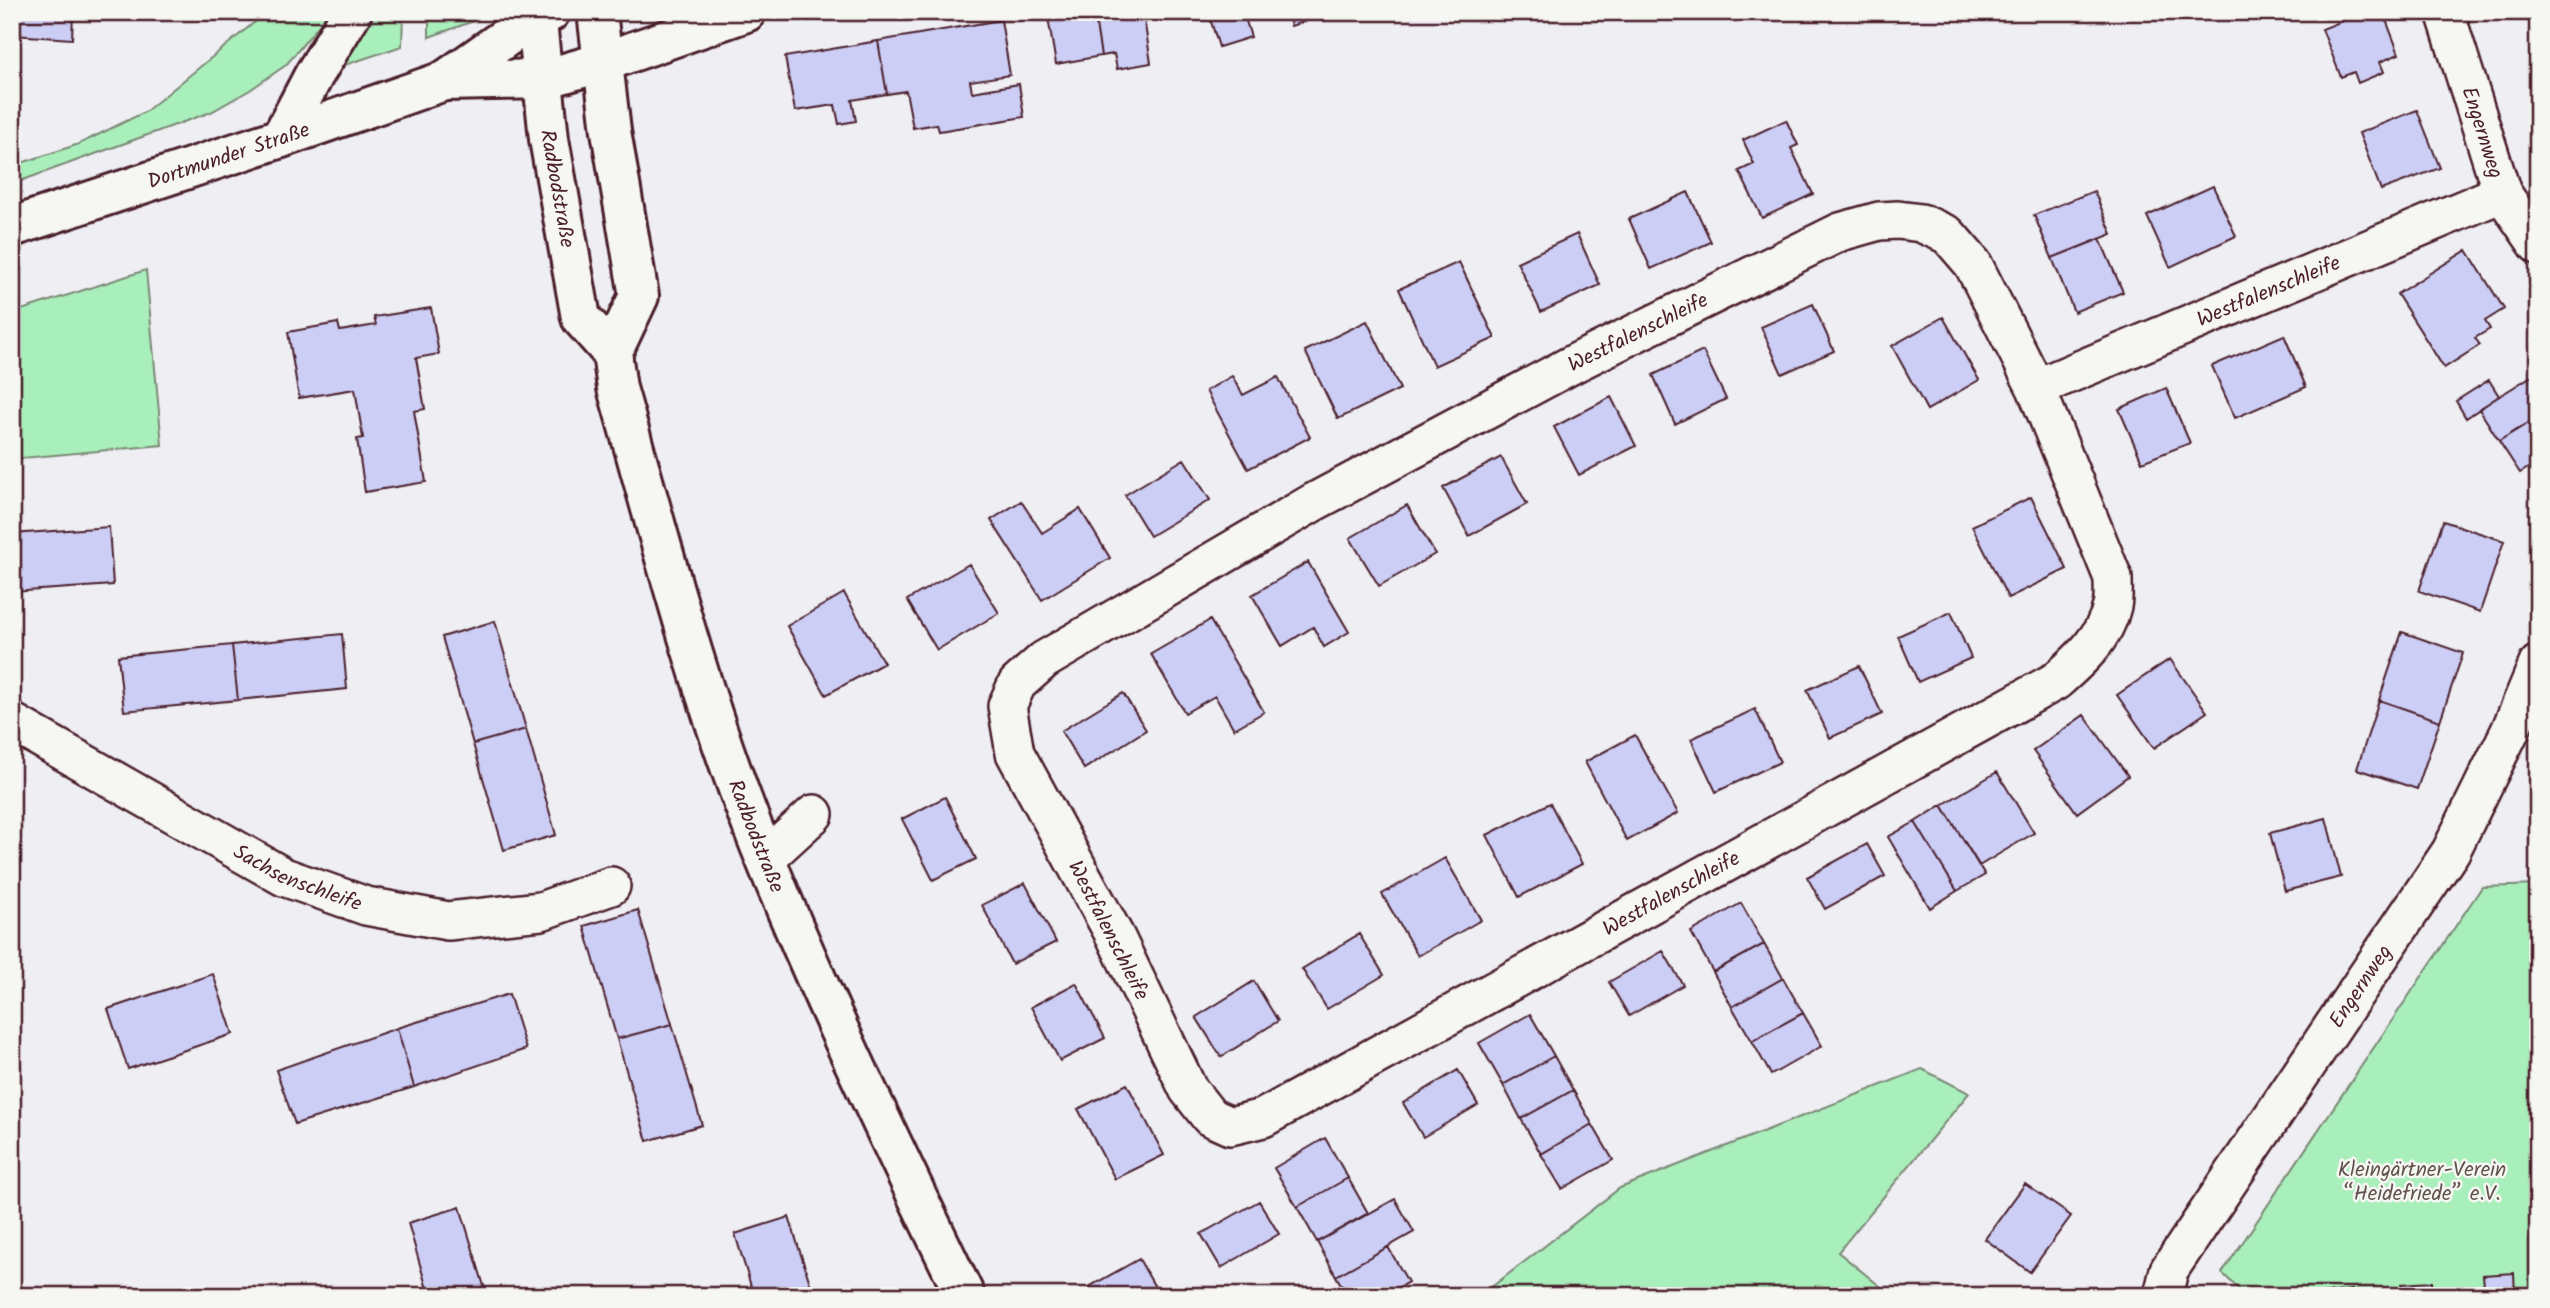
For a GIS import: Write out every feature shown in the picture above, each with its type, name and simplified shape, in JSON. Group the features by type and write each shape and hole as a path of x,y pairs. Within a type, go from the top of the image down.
{"main road":[{"path":"281,138 314,75 352,12"},
{"path":"597,12 639,296 612,354"},
{"name":"Dortmunder Straße","path":"444,81 544,79 603,62 746,12"},
{"name":"Dortmunder Straße","path":"12,227 444,81 541,14"},
{"name":"Radbodstraße","path":"541,14 550,139 581,318 612,354 617,388 698,673 751,824 847,1050 965,1296"}],"street":[{"name":"Engernweg","path":"2449,14 2501,193 2538,245"},
{"name":"Westfalenschleife","path":"2036,388 2501,193"},
{"name":"Westfalenschleife","path":"1898,220 1921,223 1948,235 1973,264 2036,388 2113,578 2112,606 2104,628 2085,655 2066,673 2044,688 1263,1118 1230,1126 1210,1117 1188,1089 1116,938 1015,752 1007,706 1017,684 1044,660 1314,502 1551,375 1853,228 1898,220"},
{"name":"Engernweg","path":"2163,1296 2169,1270 2451,852 2510,731 2538,664"},
{"name":"Sachsenschleife","path":"12,722 284,877 366,906 448,921 541,911 611,886"},
{"path":"766,858 814,814"}],"green space":[{"path":"267,12 330,12 286,65 211,112 12,184 12,166 79,144 145,112"},
{"path":"372,12 403,12 402,46 339,67"},
{"path":"429,12 499,12 429,37"},
{"path":"146,270 162,445 12,459 12,313"},
{"name":"Kleingärtner-Verein “Heidefriede” e.V.","path":"2538,885 2538,1296 2246,1296 2222,1273 2482,887"},
{"path":"1922,1069 1969,1093 1838,1252 1892,1296 1480,1296 1620,1188"}],"building":[{"path":"14,12 73,12 72,39 13,35"},
{"path":"1047,12 1094,12 1101,56 1056,64"},
{"path":"1094,12 1143,12 1151,63 1117,69 1114,54 1101,56"},
{"path":"1208,12 1263,12 1245,18 1251,37 1219,47"},
{"path":"1287,12 1332,12 1291,26"},
{"path":"2365,12 2383,12 2399,54 2380,62 2384,72 2358,83 2354,72 2341,77 2322,29"},
{"path":"1001,20 1010,75 970,81 972,92 1019,84 1024,117 939,131 937,124 913,128 906,91 887,94 878,41"},
{"path":"878,41 887,94 852,100 856,121 839,124 835,105 795,111 785,57"},
{"path":"2417,110 2440,168 2381,190 2359,133"},
{"path":"1786,120 1798,145 1791,148 1813,194 1762,218 1739,171 1754,164 1743,140"},
{"path":"2213,186 2236,236 2170,267 2147,216"},
{"path":"2094,191 2112,234 2052,258 2034,215"},
{"path":"1688,192 1711,242 1651,269 1629,219"},
{"path":"1577,234 1600,285 1541,312 1517,262"},
{"path":"2100,239 2123,292 2074,312 2052,258"},
{"path":"2467,250 2504,309 2485,321 2490,329 2475,338 2480,345 2444,368 2397,294"},
{"path":"1459,262 1495,338 1434,366 1399,289"},
{"path":"1813,304 1834,351 1782,374 1761,327"},
{"path":"431,308 439,354 416,358 425,409 414,411 426,482 365,492 357,439 363,438 355,389 299,398 288,332 338,323 340,331 376,325 374,317"},
{"path":"1943,317 1979,380 1927,410 1892,346"},
{"path":"1367,321 1400,389 1338,419 1305,351"},
{"path":"2284,335 2306,387 2235,418 2212,366"},
{"path":"1703,351 1726,399 1675,424 1653,375"},
{"path":"2533,375 2538,382 2538,417 2499,441 2479,409"},
{"path":"1232,376 1243,395 1278,377 1310,437 1248,469 1206,391"},
{"path":"2489,380 2499,396 2466,418 2456,401"},
{"path":"2166,388 2190,443 2142,462 2119,409"},
{"path":"1611,397 1636,446 1579,475 1554,427"},
{"path":"2538,417 2538,462 2520,473 2499,441"},
{"path":"1501,457 1527,504 1469,536 1443,488"},
{"path":"1184,459 1210,500 1150,536 1125,495"},
{"path":"2031,497 2067,569 2008,598 1972,526"},
{"path":"1021,501 1042,533 1080,509 1110,558 1042,600 991,520"},
{"path":"1407,505 1435,554 1379,586 1350,538"},
{"path":"2443,521 2504,541 2480,612 2419,591"},
{"path":"109,527 113,585 12,592 12,534"},
{"path":"1308,562 1349,632 1324,647 1313,627 1282,646 1252,595"},
{"path":"969,564 999,613 937,650 907,600"},
{"path":"844,593 884,663 826,695 787,626"},
{"path":"1951,612 1971,658 1918,682 1898,636"},
{"path":"1210,620 1264,712 1234,729 1215,696 1185,713 1151,654"},
{"path":"495,621 526,729 473,744 442,637"},
{"path":"2402,632 2463,653 2440,721 2379,700"},
{"path":"342,634 347,689 238,700 232,645"},
{"path":"232,645 238,700 124,711 118,656"},
{"path":"2170,659 2207,712 2154,748 2117,695"},
{"path":"1859,666 1882,714 1830,738 1807,690"},
{"path":"1123,693 1146,730 1084,769 1061,731"},
{"path":"2379,700 2440,721 2417,789 2357,769"},
{"path":"1755,709 1780,762 1716,792 1691,739"},
{"path":"2084,715 2128,776 2077,813 2033,751"},
{"path":"526,729 556,835 504,850 473,744"},
{"path":"1635,735 1678,813 1627,841 1585,762"},
{"path":"1997,772 2034,833 1979,866 1942,805"},
{"path":"945,797 976,859 933,880 902,819"},
{"path":"1550,803 1582,864 1519,897 1487,835"},
{"path":"1942,805 1985,875 1957,891 1915,822"},
{"path":"2326,818 2341,877 2285,891 2270,833"},
{"path":"1915,822 1957,891 1930,908 1888,837"},
{"path":"1867,844 1885,876 1825,909 1807,877"},
{"path":"1445,858 1481,920 1418,956 1382,894"},
{"path":"1025,883 1056,942 1012,964 982,905"},
{"path":"1741,903 1764,944 1713,972 1691,932"},
{"path":"638,910 672,1024 617,1039 584,926"},
{"path":"1359,934 1384,975 1327,1009 1302,969"},
{"path":"1764,944 1783,978 1732,1007 1713,972"},
{"path":"1663,951 1683,985 1629,1016 1609,982"},
{"path":"213,974 233,1034 128,1069 108,1009"},
{"path":"1783,978 1803,1013 1752,1041 1732,1007"},
{"path":"1254,981 1278,1021 1221,1057 1196,1017"},
{"path":"1076,983 1105,1038 1060,1061 1031,1007"},
{"path":"509,994 526,1049 414,1087 397,1028"},
{"path":"1803,1013 1822,1046 1771,1075 1752,1041"},
{"path":"1530,1014 1554,1056 1503,1085 1479,1043"},
{"path":"672,1024 702,1125 647,1141 617,1039"},
{"path":"397,1028 414,1087 295,1124 276,1070"},
{"path":"1554,1056 1573,1090 1521,1119 1503,1085"},
{"path":"1458,1070 1478,1105 1423,1137 1403,1103"},
{"path":"1127,1084 1164,1155 1115,1179 1078,1109"},
{"path":"1573,1090 1592,1124 1541,1154 1521,1119"},
{"path":"1592,1124 1613,1160 1562,1189 1541,1154"},
{"path":"1325,1138 1348,1178 1297,1207 1274,1168"},
{"path":"1348,1178 1368,1213 1317,1242 1297,1207"},
{"path":"2025,1184 2071,1216 2030,1272 1985,1239"},
{"path":"1395,1199 1414,1232 1336,1276 1317,1242"},
{"path":"1259,1201 1279,1234 1221,1268 1201,1234"},
{"path":"460,1207 487,1296 429,1296 408,1223"},
{"path":"789,1217 814,1296 754,1296 735,1234"},
{"path":"1388,1247 1408,1282 1383,1296 1348,1296 1336,1276"},
{"path":"1139,1259 1160,1296 1094,1296 1089,1287"},
{"path":"2514,1273 2515,1296 2485,1296 2483,1275"},
{"path":"2432,1282 2433,1296 2402,1296 2401,1284"},
{"path":"2352,1290 2352,1296 2321,1296 2321,1294"}]}
